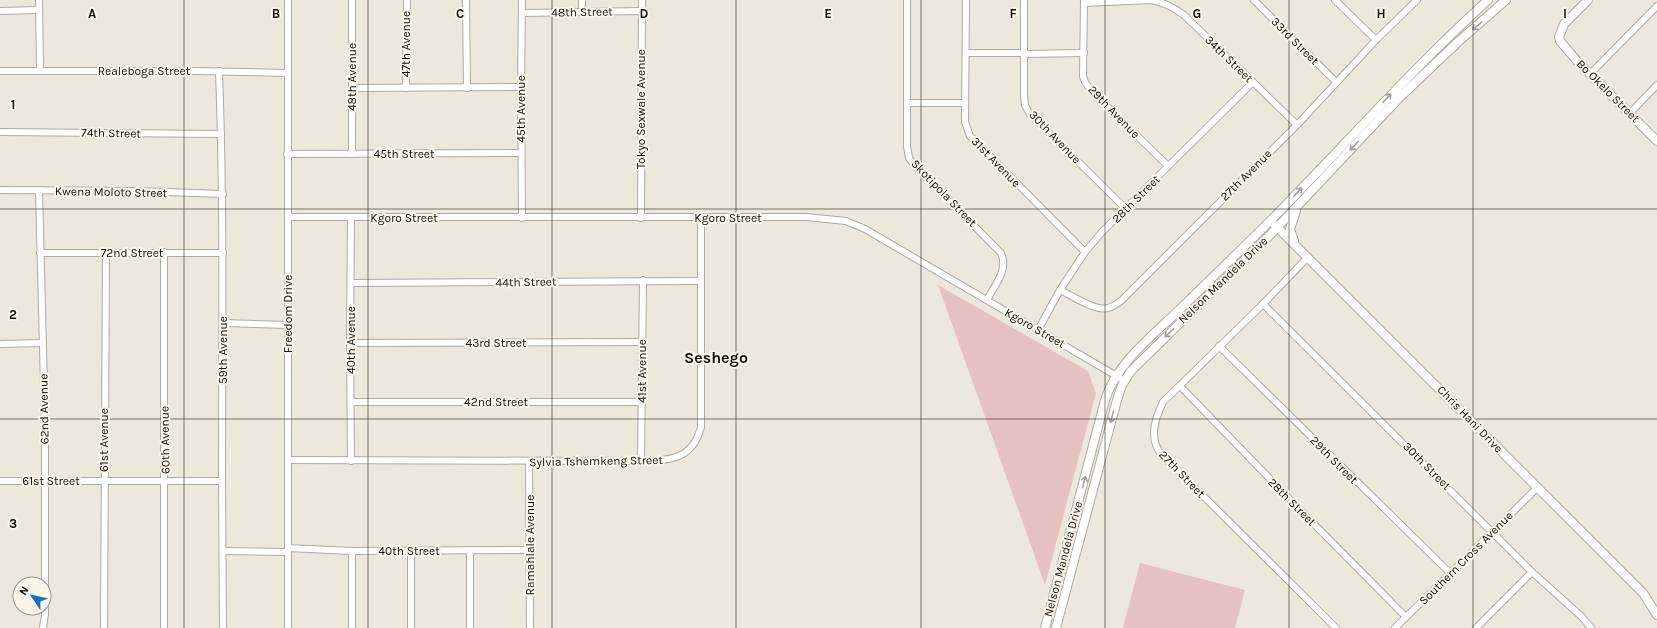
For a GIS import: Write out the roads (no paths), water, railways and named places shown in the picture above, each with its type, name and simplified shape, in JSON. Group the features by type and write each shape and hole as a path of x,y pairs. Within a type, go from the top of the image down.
{"main road":[{"name":"Nelson Mandela Drive","path":"1045,628 1106,400 1116,375 1138,349 1270,220 1399,85 1488,0"},
{"name":"Nelson Mandela Drive","path":"1056,628 1117,400 1124,380 1134,366 1278,227 1400,97 1458,42 1506,0"},
{"name":"Bo Okelo Street","path":"1588,0 1564,24 1559,37 1560,41 1590,74 1657,141"},
{"path":"1297,206 1290,229 1291,235 1300,250"},
{"name":"Chris Hani Drive","path":"1270,220 1643,593 1657,615"}],"street":[{"path":"39,0 40,71"},
{"name":"Freedom Drive","path":"288,0 288,628"},
{"name":"48th Avenue","path":"352,0 352,154"},
{"name":"47th Avenue","path":"406,88 407,0"},
{"path":"466,0 467,88"},
{"name":"45th Avenue","path":"522,0 522,218"},
{"path":"582,0 582,12"},
{"name":"Tokyo Sexwale Avenue","path":"641,218 642,0"},
{"name":"Skotipola Street","path":"907,0 907,146 911,161 997,247 1003,257 1003,271 986,300"},
{"name":"31st Avenue","path":"966,0 965,122 970,136 1085,252"},
{"name":"30th Avenue","path":"1024,0 1025,105 1029,113 1126,209"},
{"name":"34th Street","path":"1084,1 1151,0 1172,6 1184,15 1297,125"},
{"name":"33rd Street","path":"1254,0 1336,82"},
{"path":"1335,0 1376,40"},
{"name":"27th Avenue","path":"1060,290 1102,309 1109,308 1116,304 1297,125 1376,40 1417,0"},
{"name":"29th Avenue","path":"1084,1 1083,76 1088,88 1168,166"},
{"path":"1590,74 1657,6"},
{"path":"0,10 40,10"},
{"name":"48th Street","path":"522,13 642,11"},
{"path":"966,53 1084,53"},
{"name":"Realeboga Street","path":"0,71 219,71 288,73"},
{"name":"59th Avenue","path":"219,71 223,194 223,628"},
{"name":"28th Street","path":"1038,330 1060,290 1085,252 1168,166 1253,82"},
{"path":"1630,113 1657,86"},
{"path":"352,88 521,87"},
{"path":"907,103 965,103"},
{"name":"74th Street","path":"0,132 222,134"},
{"name":"45th Street","path":"287,154 521,153"},
{"name":"Kwena Moloto Street","path":"0,190 137,191 223,194"},
{"name":"62nd Avenue","path":"39,190 45,481 45,614 43,628"},
{"name":"Kgoro Street","path":"288,217 812,218 846,221 865,229 1124,380"},
{"name":"40th Avenue","path":"351,218 351,461"},
{"name":"Sylvia Tshemkeng Street","path":"288,460 529,462 641,461 673,459 691,448 697,441 701,427 701,218"},
{"name":"61st Avenue","path":"104,628 106,252"},
{"name":"60th Avenue","path":"164,252 164,628"},
{"name":"72nd Street","path":"40,253 223,253"},
{"name":"27th Street","path":"1308,257 1263,304 1163,402 1158,414 1154,437 1159,451 1336,628"},
{"name":"41st Avenue","path":"641,461 643,280"},
{"name":"44th Street","path":"351,283 701,280"},
{"name":"30th Street","path":"1263,304 1532,572 1582,617 1591,628"},
{"path":"223,323 288,325"},
{"name":"43rd Street","path":"350,343 642,342"},
{"path":"0,344 42,343"},
{"name":"29th Street","path":"1219,346 1450,573"},
{"name":"28th Street","path":"1180,386 1406,617"},
{"name":"42nd Street","path":"351,402 641,402"},
{"name":"Ramahlale Avenue","path":"529,462 530,628"},
{"name":"61st Street","path":"0,481 222,481"},
{"name":"Southern Cross Avenue","path":"1395,628 1537,488"},
{"path":"410,628 411,550"},
{"name":"40th Street","path":"224,551 530,550"},
{"path":"352,551 352,628"},
{"path":"470,551 470,628"},
{"path":"1476,628 1532,572"}],"district":[{"name":"Seshego","path":"716,357"}]}
